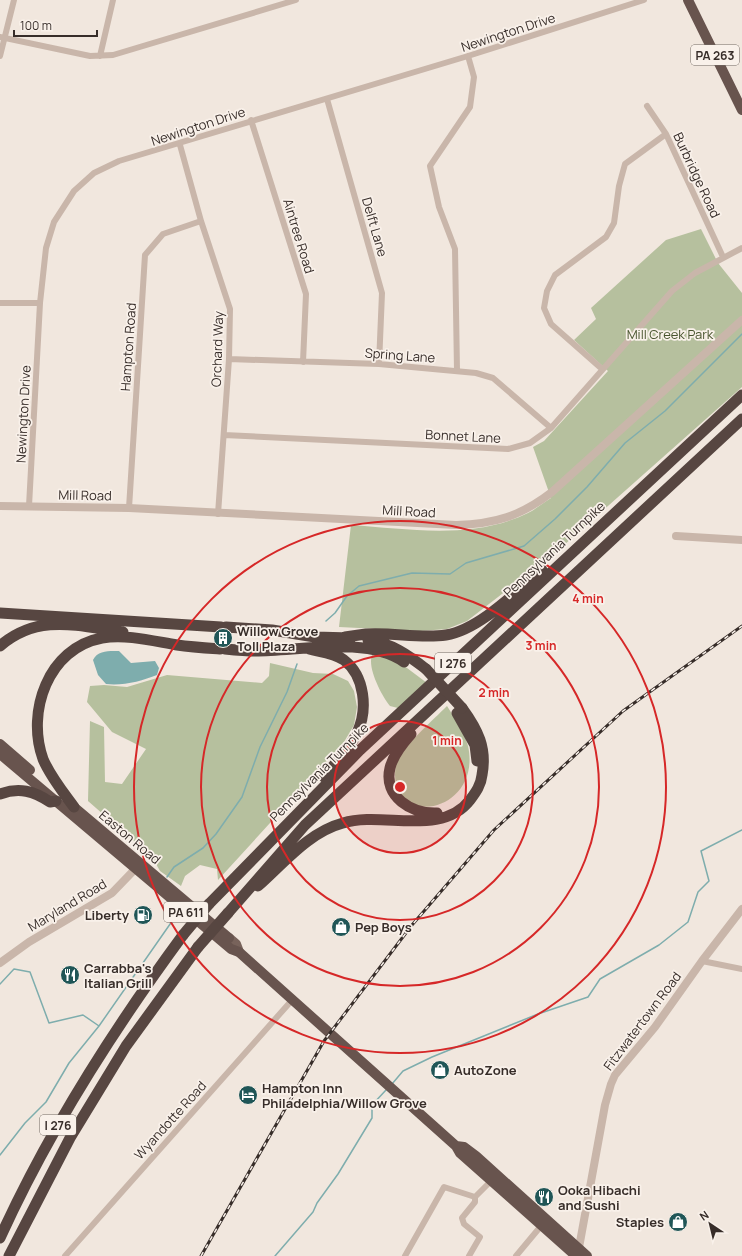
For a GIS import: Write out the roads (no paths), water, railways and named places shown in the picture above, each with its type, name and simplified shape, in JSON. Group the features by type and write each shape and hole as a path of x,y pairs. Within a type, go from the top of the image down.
{"highway":[{"name":"PA 263","path":"688,0 739,97 742,110"},
{"name":"Pennsylvania Turnpike","path":"0,1238 20,1194 113,1033 183,935 209,904 360,750 630,497 742,395"},
{"name":"Pennsylvania Turnpike","path":"9,1256 70,1138 122,1052 198,947 228,912 305,825 742,419"},
{"path":"345,637 367,634 431,637 448,635 468,628 495,609 630,497"},
{"path":"0,614 272,630 315,637 345,637 389,644 404,653 423,671 459,710 480,738 484,758 482,777 476,792 458,811 448,817 434,820 356,820 329,828 315,836 228,912"},
{"path":"0,640 10,632 28,622 55,617"},
{"path":"0,646 18,632 44,624 62,624 132,633 140,638"},
{"path":"74,807 48,769 40,748 37,724 38,712 44,688 58,665 67,655 81,646 103,638 140,638 176,645 255,651 309,648 349,648 383,651 396,656 423,671"},
{"path":"278,832 353,740 363,715 362,690 354,671 337,657 309,648"},
{"path":"456,684 435,710 410,734 395,755 390,765 389,778 392,791 402,804 411,809 426,813 446,811 462,799 473,782 477,761 475,745 459,710"},
{"name":"Easton Road","path":"0,744 74,807 231,950 239,952 293,999 456,1146 460,1153 541,1226 578,1253 587,1256"},
{"name":"Easton Road","path":"0,754 56,801 229,938"},
{"path":"0,794 20,790 34,792 50,802 56,801"},
{"name":"Easton Road","path":"456,1146 464,1147 476,1156 578,1253"}],"main road":[{"name":"Easton Road","path":"229,938 236,944 239,952"}],"street":[{"path":"0,56 2,37 14,0"},
{"path":"100,56 113,0"},
{"path":"2,37 90,56 113,55 296,0"},
{"name":"Newington Drive","path":"29,506 40,303 46,248 54,222 74,191 94,173 119,161 180,144 252,120 468,56 644,0"},
{"path":"457,370 455,250 439,207 430,166 470,107 474,77 468,56"},
{"name":"Delft Lane","path":"326,99 382,293 379,364"},
{"name":"Burbridge Road","path":"646,106 666,134 723,257"},
{"name":"Aintree Road","path":"252,120 306,294 303,362"},
{"path":"602,369 551,324 544,308 546,291 555,275 606,237 614,223 619,186 625,164 666,134"},
{"name":"Orchard Way","path":"180,144 201,220 230,309 229,359 218,514"},
{"name":"Hampton Road","path":"129,508 145,256 163,234 201,220"},
{"name":"Bonnet Lane","path":"224,435 508,450 530,443 551,428 672,291 694,274 742,248"},
{"path":"0,303 40,303"},
{"name":"Mill Road","path":"0,506 129,508 218,514 456,525 480,524 508,518 533,506 552,492 742,320"},
{"name":"Spring Lane","path":"229,359 379,364 457,370 493,378 551,428"},
{"path":"676,536 742,540"},
{"name":"Maryland Road","path":"0,963 29,942 112,893 138,866"},
{"name":"Fitzwatertown Road","path":"578,1253 605,1105 615,1075 655,1027 702,960 742,909"},
{"path":"702,960 742,969"},
{"name":"Wyandotte Road","path":"65,1256 293,999"},
{"path":"474,1197 491,1181"},
{"path":"405,1256 444,1187 474,1197"},
{"path":"470,1256 480,1237 464,1224 462,1218 475,1202 474,1197"},
{"path":"516,1256 541,1226"}],"water":[{"path":"108,651 119,651 131,663 155,661 159,668 157,675 132,682 106,684 98,675 93,660 98,654"}],"waterway":[{"path":"326,621 335,613 347,596 359,586 412,573 450,574 466,563 524,546 555,519 587,487 625,443 665,411 742,334"},
{"path":"167,877 174,867 203,848 216,834 242,797 260,747 287,692 297,664"},
{"path":"392,1084 403,1071 432,1057 538,1014 588,997 600,979 659,945 688,922 698,892 709,881 701,851 742,830"},
{"path":"0,1155 25,1123 46,1102 69,1063 99,1026 175,917"},
{"path":"0,984 14,969 30,972 49,1023 83,1015 99,1026"},
{"path":"275,1256 313,1212 317,1203 338,1174 372,1118 372,1105 386,1090"}],"railway":[{"path":"201,1256 324,1041 412,925 494,830 623,711 742,626"}],"place":[{"name":"Willow Grove Toll Plaza","path":"223,638"},
{"name":"Liberty","path":"143,915"},
{"name":"Pep Boys","path":"341,927"},
{"name":"Carrabba's Italian Grill","path":"70,975"},
{"name":"AutoZone","path":"440,1070"},
{"name":"Hampton Inn Philadelphia/Willow Grove","path":"248,1095"},
{"name":"Ooka Hibachi and Sushi","path":"544,1197"},
{"name":"Staples","path":"678,1222"}],"park label":[{"name":"Mill Creek Park","path":"670,334"}]}
